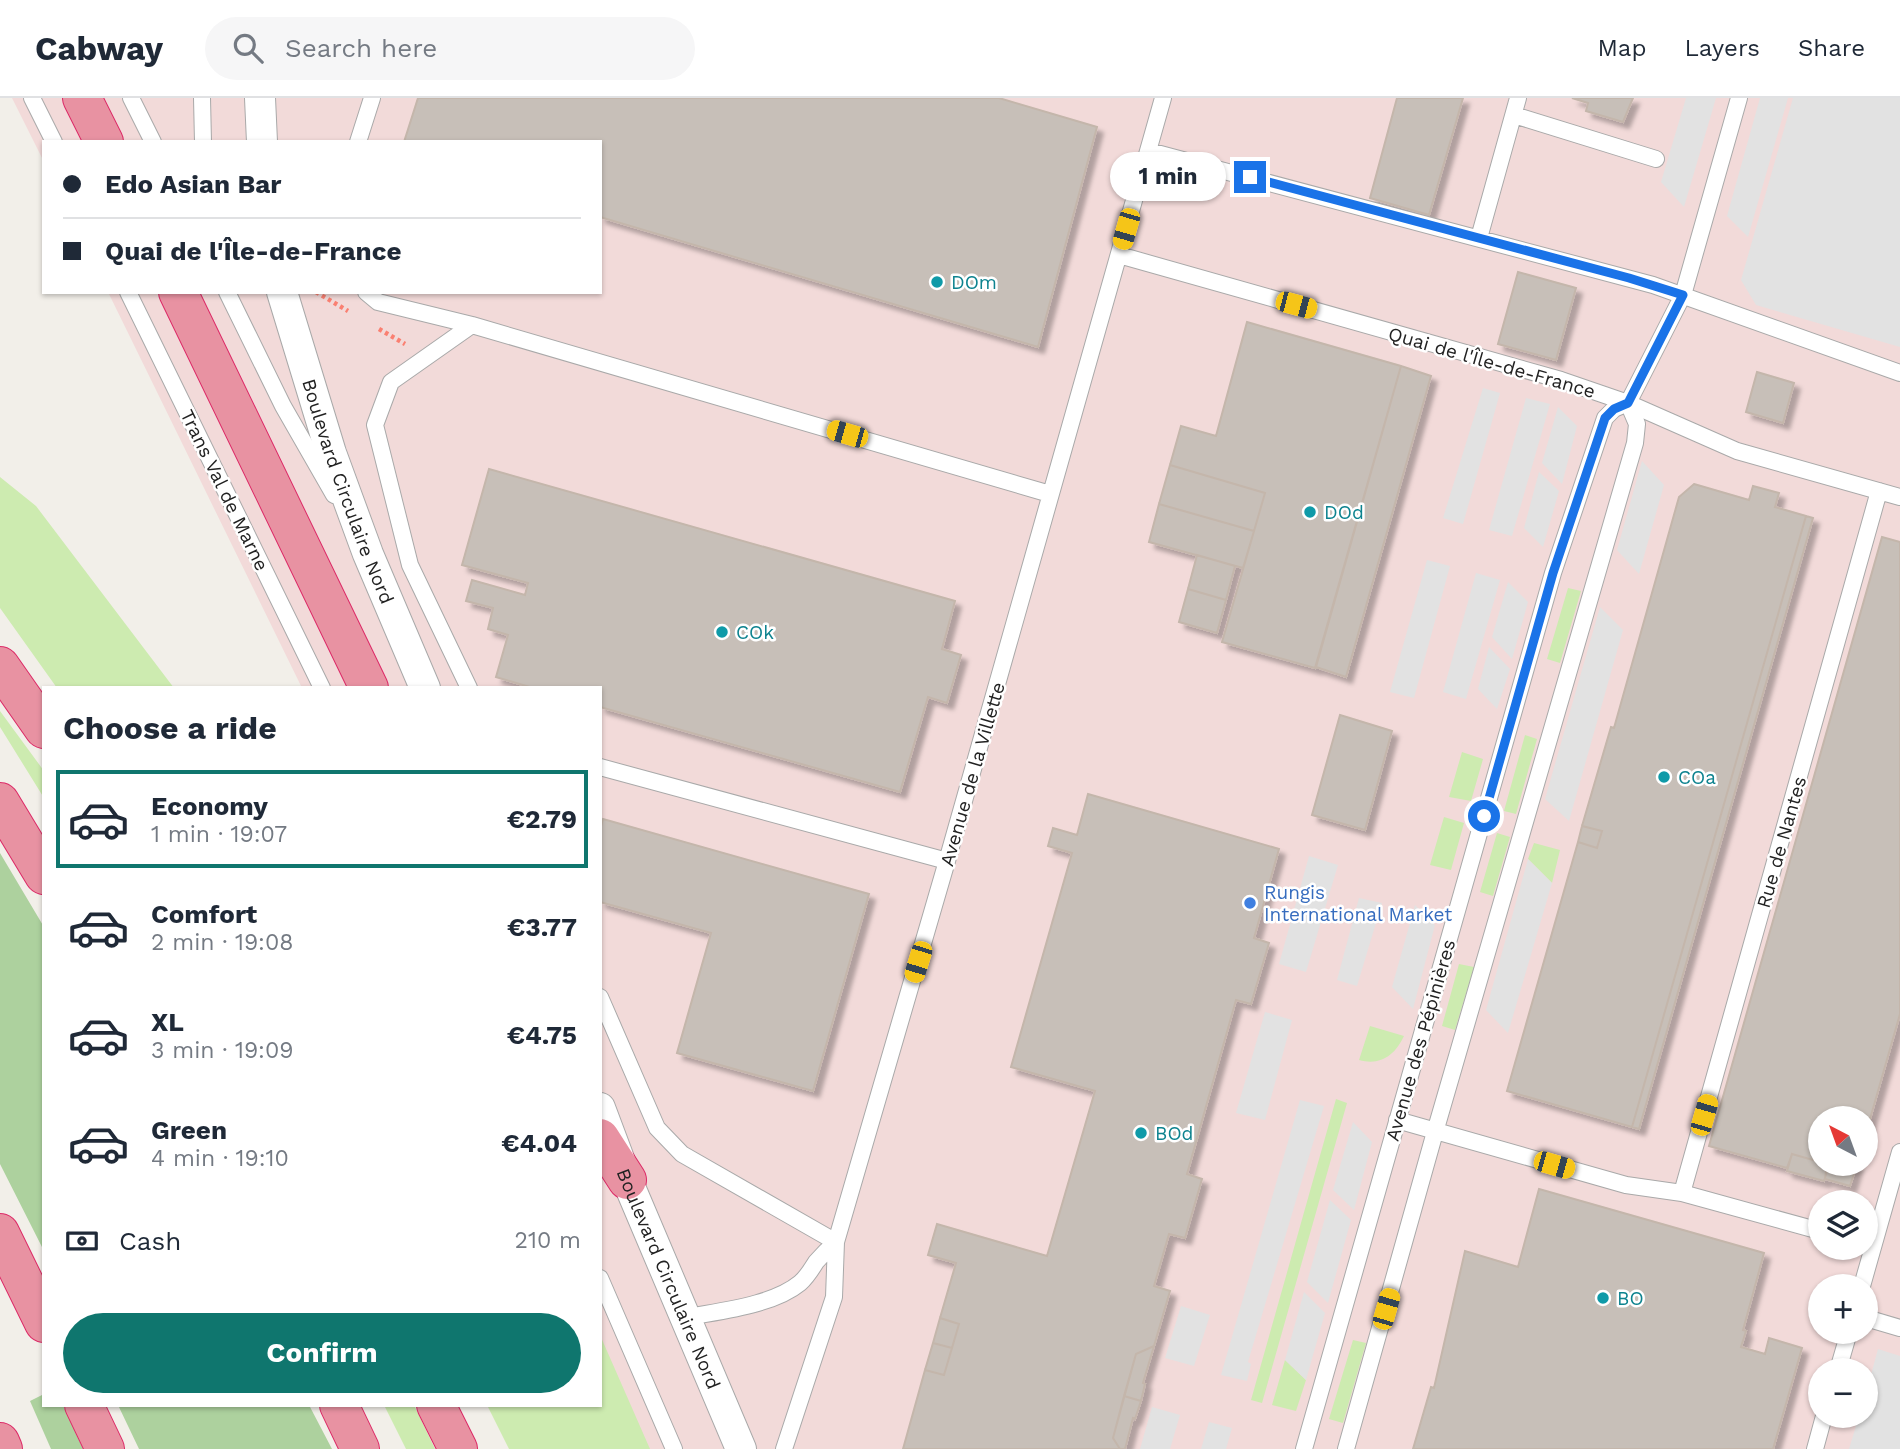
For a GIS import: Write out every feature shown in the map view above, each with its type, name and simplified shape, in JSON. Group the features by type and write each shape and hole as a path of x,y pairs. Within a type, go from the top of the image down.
{"highway":[{"path":"82,98 103,140"},
{"path":"179,294 368,686"},
{"path":"0,666 42,726"},
{"path":"0,802 42,872"},
{"path":"602,1141 627,1180"},
{"path":"0,1233 42,1319"},
{"path":"84,1407 105,1449"},
{"path":"340,1407 360,1449"},
{"path":"437,1407 457,1449"},
{"path":"0,1442 3,1449"}],"street":[{"path":"260,98 261,140"},
{"name":"Boulevard Circulaire Nord","path":"283,294 331,453 368,554 424,686"},
{"name":"Boulevard Circulaire Nord","path":"602,1113 684,1318 741,1449"}],"lane":[{"path":"32,98 53,140"},
{"path":"131,98 152,140"},
{"path":"202,98 203,140"},
{"path":"359,140 372,98"},
{"name":"Avenue de la Villette","path":"784,1449 834,1297 836,1242 1163,98"},
{"path":"1479,238 1518,98"},
{"name":"Avenue des Pépinières","path":"1304,1449 1553,573 1605,418 1614,409 1628,403 1683,295 1739,98"},
{"path":"1514,115 1656,159"},
{"path":"1149,150 1683,295 1898,367"},
{"name":"Quai de l'Île-de-France","path":"1119,255 1523,369 1628,403 1738,451 1900,497"},
{"name":"Trans Val de Marne","path":"129,294 321,686"},
{"path":"229,294 283,406 368,554"},
{"path":"368,294 378,302 471,325 1050,494"},
{"path":"468,686 410,565 374,425 391,382 471,325"},
{"name":"Avenue des Pépinières","path":"1346,1449 1435,1132 1636,443 1637,424 1628,403"},
{"name":"Rue de Nantes","path":"1682,1193 1879,491"},
{"path":"602,768 947,861"},
{"path":"602,1002 657,1128 682,1154 836,1242 798,1285 778,1296 684,1318"},
{"path":"1397,1120 1626,1185 1682,1193 1808,1228"},
{"path":"1878,1220 1900,1152"},
{"path":"602,1283 674,1449"},
{"path":"1878,1322 1900,1328"},
{"path":"1815,1449 1821,1428"}],"shaded area":[{"name":"Rungis International Market","path":"12,98 1900,98 1900,1449 610,1449 600,1407 602,686 301,686 109,294 602,294 602,140 42,140 42,158"},
{"path":"1686,98 1716,98 1684,207 1661,182"},
{"path":"1760,98 1788,98 1748,237 1727,216"},
{"path":"1793,98 1900,98 1900,347 1756,305 1741,280"},
{"path":"1483,388 1500,393 1463,524 1443,518"},
{"path":"1526,398 1550,404 1512,536 1489,530"},
{"path":"1558,407 1577,426 1562,484 1542,463"},
{"path":"1642,461 1664,485 1639,574 1617,550"},
{"path":"1539,472 1559,491 1543,547 1524,528"},
{"path":"1427,560 1450,566 1414,698 1390,692"},
{"path":"1476,573 1500,580 1466,699 1443,692"},
{"path":"1508,582 1528,602 1512,659 1492,637"},
{"path":"1600,607 1623,630 1569,821 1545,799"},
{"path":"1489,647 1510,669 1497,709 1478,689"},
{"path":"1309,856 1338,865 1306,972 1279,964"},
{"path":"1528,859 1552,883 1508,1033 1486,1010"},
{"path":"1359,898 1382,903 1357,986 1337,980"},
{"path":"1415,905 1435,925 1413,1009 1392,987"},
{"path":"1265,1012 1292,1020 1265,1120 1236,1113"},
{"path":"1300,1100 1324,1106 1248,1362 1251,1364 1247,1381 1221,1375"},
{"path":"1353,1122 1372,1142 1354,1210 1333,1190"},
{"path":"1330,1200 1351,1220 1328,1303 1307,1282"},
{"path":"1304,1292 1325,1313 1306,1380 1285,1360"},
{"path":"1181,1306 1210,1315 1194,1366 1165,1358"},
{"path":"1878,1349 1900,1356 1900,1449 1849,1449 1855,1428 1878,1428 1878,1358 1876,1358"},
{"path":"1152,1407 1180,1415 1170,1449 1140,1449"},
{"path":"1209,1422 1232,1428 1226,1449 1201,1449"}],"green space":[{"path":"0,477 36,506 172,686 56,686 0,608"},
{"path":"1568,588 1581,591 1560,663 1547,659"},
{"path":"0,711 42,768 42,795 0,727"},
{"path":"1525,735 1537,739 1516,814 1504,811"},
{"path":"1462,752 1483,759 1471,801 1449,797"},
{"path":"1444,817 1464,823 1451,870 1430,865"},
{"path":"1497,833 1510,837 1493,896 1480,892"},
{"path":"1534,843 1560,850 1552,883 1528,859"},
{"path":"0,853 42,924 42,1247 0,1164"},
{"path":"1459,964 1474,967 1455,1030 1442,1026"},
{"path":"1370,1026 1404,1036 1392,1054 1381,1060 1359,1060"},
{"path":"1336,1099 1347,1103 1262,1403 1251,1400"},
{"path":"602,1340 650,1449 509,1449 488,1407 602,1407"},
{"path":"1353,1340 1366,1343 1343,1423 1329,1419"},
{"path":"1285,1360 1306,1380 1296,1411 1272,1405"},
{"path":"42,1395 42,1407 64,1407 83,1449 51,1449 30,1401"},
{"path":"119,1407 310,1407 332,1449 139,1449"},
{"path":"385,1407 415,1407 435,1449 406,1449"}],"building":[{"name":"DOm","path":"418,98 999,98 1097,127 1038,347 602,218 602,140 405,140"},
{"path":"1397,98 1463,98 1429,215 1370,198"},
{"path":"1572,98 1633,98 1623,122 1586,111 1588,103"},
{"path":"1518,272 1576,288 1556,360 1498,344"},
{"name":"DOd","path":"1247,322 1401,366 1315,668 1222,642 1265,493 1170,465 1181,426 1216,436"},
{"path":"1401,366 1431,376 1346,677 1316,667"},
{"path":"1757,372 1794,383 1783,423 1746,412"},
{"path":"1170,465 1265,493 1254,531 1159,504"},
{"name":"COk","path":"489,469 955,601 942,649 961,655 947,703 928,697 900,792 602,708 602,686 526,686 496,677 508,635 488,629 493,608 466,601 472,580 525,595 528,583 462,565"},
{"name":"COa","path":"1694,484 1749,500 1753,486 1779,493 1775,507 1806,516 1632,1127 1507,1091 1578,842 1597,848 1602,831 1582,826 1611,727 1614,728 1679,497"},
{"path":"1159,504 1254,531 1243,568 1149,542"},
{"path":"1806,516 1813,518 1639,1129 1632,1127"},
{"path":"1882,537 1900,542 1900,1014 1874,1106 1808,1106 1808,1159 1792,1154 1787,1168 1709,1146"},
{"path":"1197,555 1235,566 1226,600 1188,589"},
{"path":"1188,589 1226,600 1217,633 1179,622"},
{"path":"1340,715 1392,731 1365,830 1312,815"},
{"name":"BOd","path":"1088,794 1279,849 1254,938 1269,943 1251,1004 1236,1000 1187,1174 1202,1179 1185,1238 1169,1234 1154,1286 1170,1291 1154,1346 1136,1354 1113,1438 1120,1449 903,1449 925,1370 944,1375 959,1324 940,1318 956,1263 928,1255 937,1224 1047,1256 1095,1091 1011,1067 1072,853 1048,846 1053,828 1077,835"},
{"path":"603,819 869,894 813,1091 677,1053 711,933 602,903"},
{"path":"1582,826 1602,831 1597,848 1578,842"},
{"path":"1792,1154 1808,1159 1808,1176 1825,1176 1824,1181 1787,1171"},
{"path":"1825,1176 1853,1176 1850,1186 1825,1179"},
{"name":"BO","path":"1539,1189 1764,1253 1741,1347 1765,1354 1769,1338 1802,1348 1773,1449 1413,1449 1431,1387 1434,1388 1465,1251 1518,1267"},
{"path":"940,1318 959,1324 952,1348 933,1343"},
{"path":"933,1343 952,1348 944,1375 925,1370"},
{"path":"1154,1346 1143,1383 1141,1401 1124,1396 1136,1354"},
{"path":"1124,1396 1141,1401 1135,1419 1133,1418 1125,1449 1120,1449 1113,1438"}],"place":[{"name":"DOm","path":"937,282"},
{"name":"DOd","path":"1310,512"},
{"name":"COk","path":"722,632"},
{"name":"COa","path":"1664,777"},
{"name":"Rungis International Market","path":"1250,903"},
{"name":"BOd","path":"1141,1133"},
{"name":"BO","path":"1603,1298"}],"route":[{"path":"1250,177 1629,278 1683,295 1628,403 1614,409 1605,418 1553,573 1484,816"}]}
